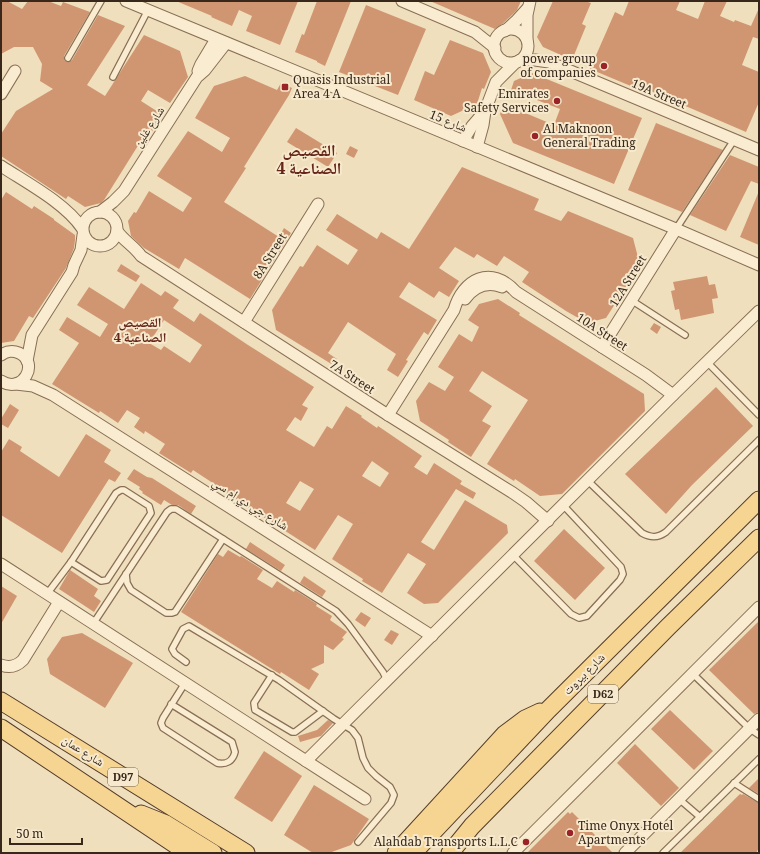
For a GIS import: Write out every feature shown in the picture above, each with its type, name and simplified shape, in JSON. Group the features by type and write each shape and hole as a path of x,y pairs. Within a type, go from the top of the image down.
{"main road":[{"name":"شارع بيروت","path":"413,853 548,710 759,500"},
{"name":"D62","path":"450,853 472,826 668,627 759,538"},
{"name":"شارع عمان","path":"1,701 246,853"},
{"path":"396,853 506,734 525,719 548,710"},
{"name":"D97","path":"1,728 188,853"},
{"path":"121,809 151,817 166,824 213,853"},
{"path":"428,853 440,825"},
{"path":"461,853 467,844 472,826"}],"street":[{"name":"شارع 15","path":"126,1 676,229 759,265"},
{"path":"402,1 475,32 495,50 502,60 511,63 535,60 549,62"},
{"path":"478,147 485,111 496,82 496,39 517,20 529,4"},
{"path":"496,82 526,54 528,50 526,23 529,4"},
{"path":"475,32 518,30 538,53 549,62"},
{"name":"شارع غلين","path":"72,272 76,270 90,254 115,239 118,206 124,191 197,78 201,64 221,40"},
{"name":"19A Street","path":"549,62 759,150"},
{"path":"1,94 15,71"},
{"path":"463,141 472,126 485,111"},
{"path":"1,166 57,203 73,216 91,245 118,247 141,256"},
{"name":"شارع غلين","path":"1,392 15,384 20,383 26,376 32,336 72,272 81,250 86,219 113,202 124,191"},
{"path":"57,203 77,211 108,214 125,241 141,256"},
{"name":"8A Street","path":"244,322 318,204"},
{"name":"12A Street","path":"602,347 676,229"},
{"name":"7A Street","path":"141,256 388,415 514,493 548,521"},
{"name":"10A Street","path":"388,415 454,310 469,293 481,286 496,285 516,292 646,375 673,395"},
{"path":"306,761 759,311"},
{"name":"شارع غلين","path":"4,352 32,336"},
{"name":"شارع غلين","path":"4,352 14,351 22,354 28,365"},
{"name":"شارع جي دي إم سي","path":"28,365 36,378 50,390 53,395"},
{"path":"1,381 9,384 15,384"},
{"name":"شارع جي دي إم سي","path":"15,384 32,386 53,395 432,636"},
{"path":"1,564 365,799"},
{"path":"1,665 10,667 15,666 22,660 58,602"},
{"path":"513,853 759,607"},
{"path":"625,853 679,799 754,732 759,719"}],"lane":[{"path":"68,58 101,1"},
{"path":"113,77 148,10"},
{"path":"676,229 734,140"},
{"path":"631,300 685,335"},
{"path":"707,362 759,415"},
{"path":"588,481 642,533 651,537 659,536 666,532 759,440"},
{"path":"48,594 118,491 124,490 150,508 149,515 107,580 101,581 71,562"},
{"path":"513,555 571,614 579,618 587,616 620,580 623,574 621,567 563,505"},
{"path":"93,624 167,512 171,509 176,509 336,612 348,624 383,672 387,681"},
{"path":"126,574 127,583 131,590 166,613 175,612 223,539"},
{"path":"186,662 175,654 172,649 183,629 189,626 272,675 352,730 358,738 363,758 368,768 390,787 394,795 391,803 358,842"},
{"path":"692,673 754,732"},
{"path":"272,675 254,703 255,710 292,732 295,732 323,711"},
{"path":"171,704 232,742 235,752 230,761 224,764 217,763 164,730 162,721 171,704 185,683"},
{"path":"663,853 759,759"},
{"path":"734,783 759,799"},
{"path":"679,799 700,817"}],"building":[{"path":"1,1 7,1 22,9 28,1 48,1 61,6 63,2 90,12 64,56 64,60 68,62 72,60 98,15 125,26 87,85 105,96 144,35 180,51 188,77 170,103 148,90 141,101 163,115 142,146 139,144 101,203 85,207 68,196 66,199 1,156 1,134 16,111 53,89 40,81 42,64 33,47 14,47 1,54"},
{"path":"176,1 298,1 280,45 246,31 252,16 239,10 232,26"},
{"path":"317,1 351,1 325,66 295,52 302,34 304,35"},
{"path":"430,1 521,1 517,10 495,29"},
{"path":"553,1 585,1 591,3 582,24 586,26 572,60 543,47 537,37"},
{"path":"629,1 680,1 676,10 698,19 705,1 727,1 720,16 734,22 735,20 751,26 759,8 759,39 753,37 742,65 759,72 759,102 746,132 639,86 638,89 590,69 615,12 623,16"},
{"path":"366,5 426,29 398,95 339,72"},
{"path":"450,40 483,53 491,72 484,89 482,88 477,104 451,116 414,100 425,71 434,75"},
{"path":"532,73 642,118 614,184 513,143 500,114 504,104 554,125 560,109 511,90 514,81"},
{"path":"245,76 277,90 281,83 292,88 244,167 246,168 224,202 279,237 284,228 291,233 250,299 185,258 179,269 144,248 131,236 128,221 134,212 136,213 149,191 183,212 192,198 157,176 188,131 222,152 230,138 195,118 214,86"},
{"path":"656,123 723,150 682,212 628,190"},
{"path":"296,128 337,153 328,167 287,142"},
{"path":"350,146 358,150 354,158 346,154"},
{"path":"730,155 759,167 759,184 751,181 726,231 690,215"},
{"path":"462,167 539,199 534,210 561,221 568,211 633,238 640,265 606,318 587,323 566,311 522,282 529,272 504,256 497,266 477,254 474,258 455,247 439,268 459,281 449,297 439,291 434,298 409,282 399,297 437,320 428,335 424,332 406,360 408,361 398,377 387,370 396,354 348,322 328,353 337,359 333,365 276,330 272,310 300,266 303,267 317,245 348,265 358,250 326,230 337,214 377,239 381,232 409,249"},
{"path":"759,191 759,245 740,237"},
{"path":"6,192 32,209 34,206 54,219 75,235 75,240 74,248 66,268 33,318 29,316 14,341 1,343 1,200"},
{"path":"121,264 140,276 136,282 117,271"},
{"path":"707,276 709,285 715,284 718,298 712,299 714,313 681,320 679,309 675,310 671,291 675,290 673,282"},
{"path":"141,283 161,296 165,291 179,300 173,308 194,322 200,313 314,387 302,405 308,408 301,421 295,417 286,430 314,447 327,426 332,429 346,406 377,428 378,426 422,456 414,467 427,475 434,463 462,481 460,484 476,493 473,499 456,489 421,542 434,550 465,500 507,525 508,533 438,603 424,604 407,593 426,564 408,553 382,593 362,581 363,579 332,559 353,524 338,515 315,550 224,492 225,491 193,470 191,473 159,453 165,444 145,431 144,434 134,427 140,418 127,410 118,423 52,384 79,343 59,330 67,317 100,337 108,324 77,305 89,287 124,309","holes":["164,320 202,345 190,363 164,346 161,350 149,343","372,461 389,473 380,487 362,476","300,481 314,489 300,511 286,503"]},
{"path":"498,299 520,313 519,315 644,394 645,411 562,494 540,496 515,479 514,481 487,464 528,400 482,371 469,391 492,406 482,421 491,426 471,457 448,442 449,440 420,421 416,401 429,382 445,391 454,377 438,367 459,334 472,342 479,327 468,320 479,304"},
{"path":"654,323 661,327 657,334 650,329"},
{"path":"716,387 753,426 692,485 666,514 625,474"},
{"path":"10,404 19,410 8,428 1,424 1,419"},
{"path":"86,434 111,450 104,462 121,473 115,482 109,479 62,553 1,515 1,452 9,439 22,447 20,451 59,477"},
{"path":"134,469 147,477 152,478 196,506 191,514 178,505 172,505 164,500 161,505 142,493 143,492 139,489 140,487 127,479"},
{"path":"564,529 605,568 575,600 534,561"},
{"path":"250,542 285,565 281,571 246,549"},
{"path":"228,550 240,557 241,556 263,570 257,579 272,588 277,581 294,592 295,590 332,616 330,620 347,632 342,638 344,639 333,650 324,645 324,663 311,669 319,674 309,690 281,672 280,674 181,612 218,554 223,557"},
{"path":"70,570 98,589 94,596 101,601 94,612 59,589"},
{"path":"304,576 326,591 322,597 300,583"},
{"path":"1,586 17,596 1,624"},
{"path":"361,612 371,618 365,627 355,620"},
{"path":"759,621 759,712 754,714 709,670"},
{"path":"391,630 399,634 392,645 384,640"},
{"path":"82,633 133,663 105,708 50,674 47,659 62,637"},
{"path":"670,710 713,751 694,770 651,729"},
{"path":"328,720 333,723 321,736 300,742 298,736 317,730"},
{"path":"635,744 679,788 661,806 617,763"},
{"path":"264,751 302,776 272,822 234,798"},
{"path":"759,778 759,794 749,788"},
{"path":"314,785 369,819 351,845 329,853 313,853 284,835"},
{"path":"740,794 743,794 759,803 759,848 756,853 680,853"},
{"name":"Time Onyx Hotel Apartments","path":"568,812 570,814 572,812 613,853 527,853"}],"place":[{"name":"power group of companies","path":"604,66"},
{"name":"Quasis Industrial Area 4 A","path":"285,87"},
{"name":"Emirates Safety Services","path":"557,101"},
{"name":"Al Maknoon General Trading","path":"535,136"},
{"name":"Time Onyx Hotel Apartments","path":"570,833"},
{"name":"Alahdab Transports L.L.C","path":"526,842"}],"district":[{"name":"القصيص الصناعية 4","path":"309,159"},
{"name":"القصيص الصناعية 4","path":"140,330"}]}
